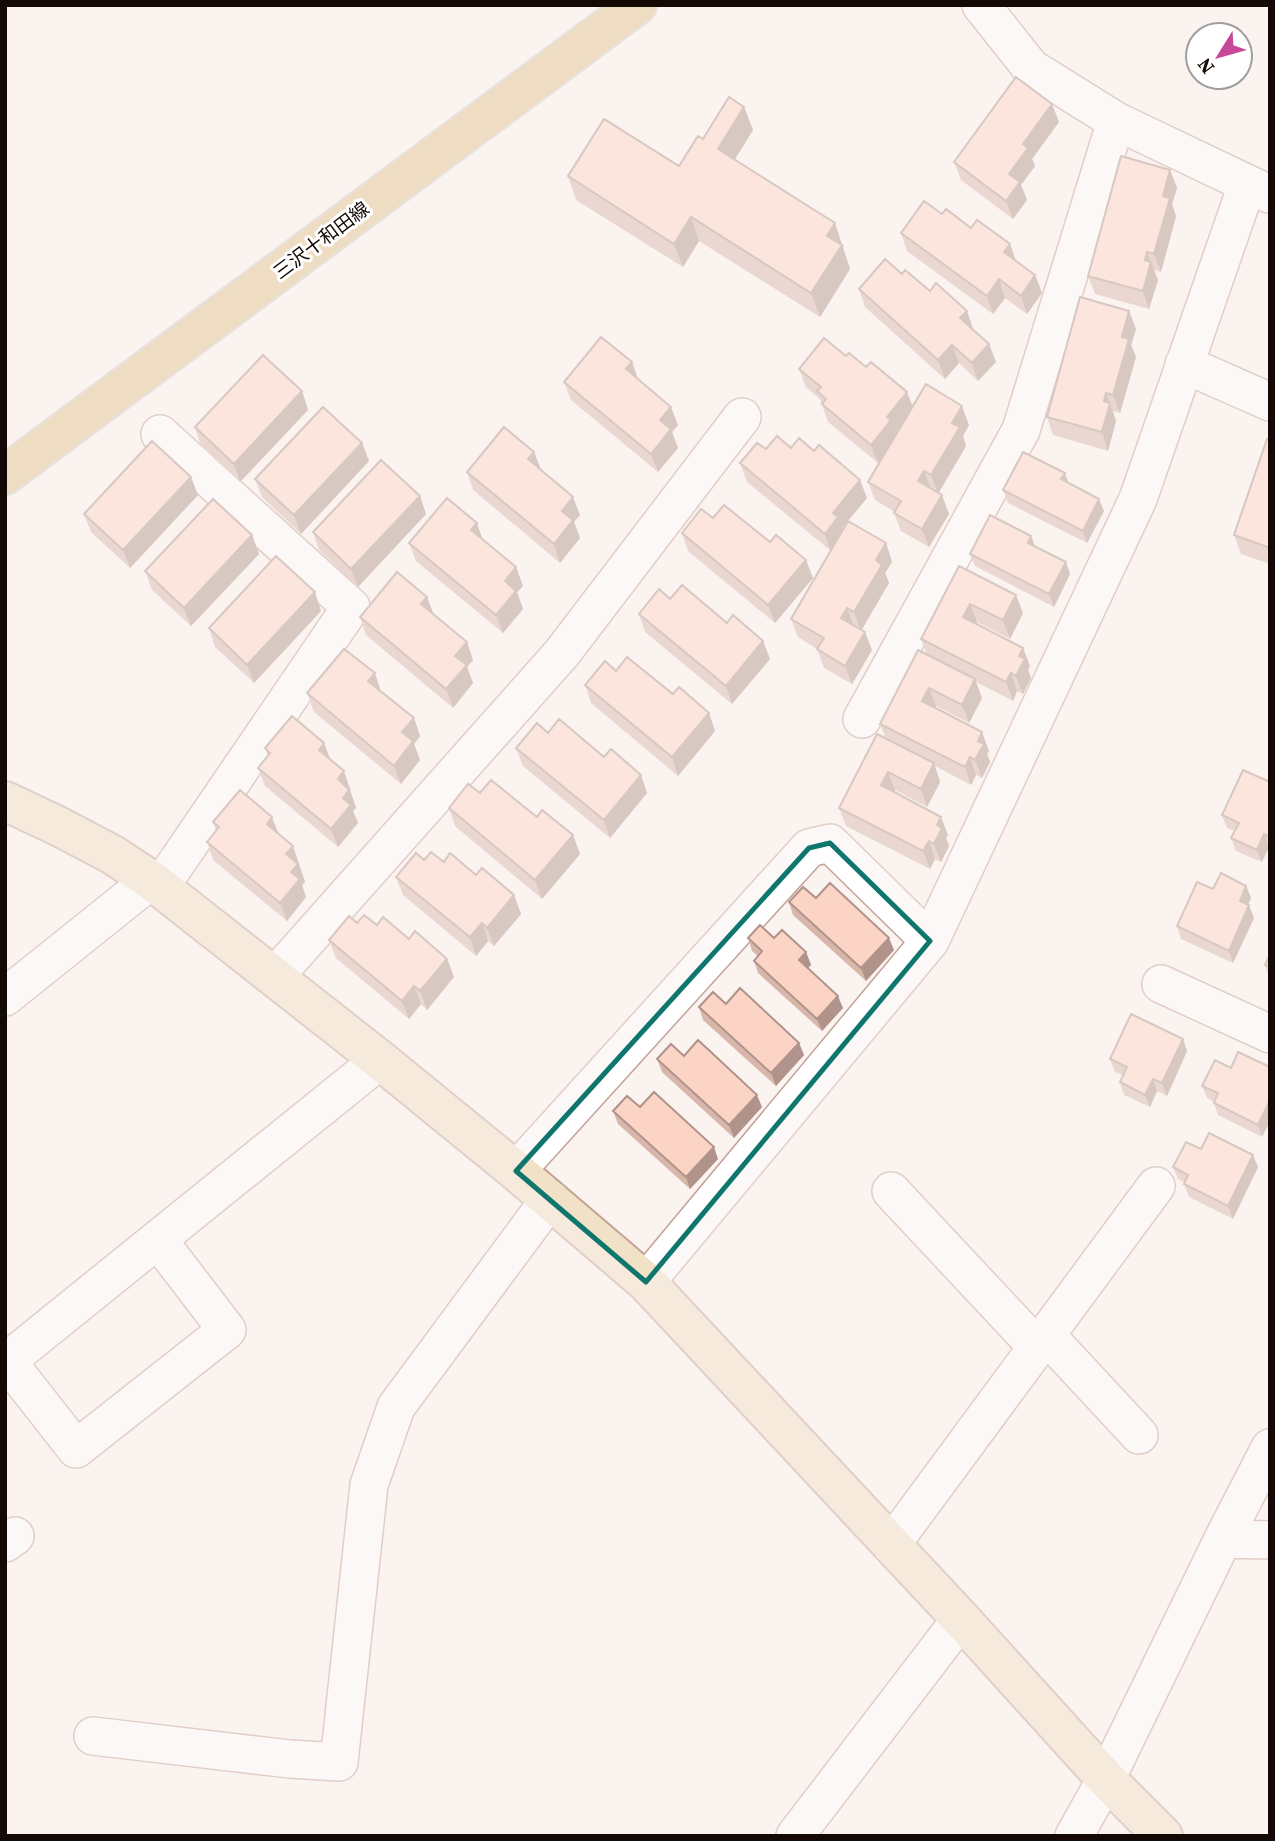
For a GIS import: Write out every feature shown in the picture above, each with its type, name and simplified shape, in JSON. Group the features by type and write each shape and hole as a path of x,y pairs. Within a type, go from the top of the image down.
{"main road":[{"name":"三沢十和田線","path":"5,475 637,5"}],"street":[{"path":"646,1282 930,941 1138,499 1184,364 1258,190 1116,121 1031,68 981,5"},
{"path":"862,719 1021,430 1116,121"},
{"path":"1184,364 1270,402"},
{"path":"275,976 562,653 742,417"},
{"path":"5,997 155,884 351,607 160,434"},
{"path":"5,801 113,855 155,884 380,1060 550,1199 646,1282 961,1619 1106,1779 1163,1836"},
{"path":"516,1171 809,848 830,843 930,941"},
{"path":"1161,984 1270,1034"},
{"path":"158,1240 228,1331 76,1449 7,1361 380,1060"},
{"path":"891,1545 1156,1185"},
{"path":"891,1191 1139,1435"},
{"path":"93,1736 290,1759 339,1762 369,1485 396,1407 550,1199"},
{"path":"1074,1836 1106,1779 1270,1448"},
{"path":"1223,1539 1270,1540"},
{"path":"795,1836 961,1619"}],"highlighted area":[{"path":"830,843 930,941 646,1282 516,1171 809,848"}],"building":[{"path":"1016,77 1052,104 1023,144 1028,148 1009,174 1020,182 1006,201 954,162"},
{"path":"729,97 744,107 718,149 835,223 827,236 842,245 811,293 691,217 674,244 568,176 604,119 679,166 698,136 703,139"},
{"path":"1121,156 1170,170 1163,196 1170,198 1154,254 1147,252 1145,260 1151,262 1143,291 1088,276"},
{"path":"924,201 942,214 946,209 971,228 977,220 1010,244 1004,252 1035,275 1021,296 999,279 987,296 901,233"},
{"path":"885,259 902,274 905,270 930,291 936,283 967,311 960,318 989,344 972,363 952,345 938,360 859,289"},
{"path":"1080,297 1129,311 1122,337 1129,339 1113,395 1106,393 1104,401 1110,403 1102,432 1047,417"},
{"path":"601,337 632,362 626,369 671,407 660,420 671,429 651,454 564,382"},
{"path":"824,338 846,356 849,353 866,367 871,362 907,392 887,417 891,420 871,445 822,404 826,399 817,391 821,387 799,369"},
{"path":"263,355 302,391 234,464 195,427"},
{"path":"926,384 962,406 952,423 960,427 931,475 924,471 918,481 942,495 922,529 894,513 901,501 868,482"},
{"path":"323,407 362,443 294,515 255,479"},
{"path":"504,427 534,452 528,459 573,497 562,511 573,520 554,544 467,472"},
{"path":"777,436 791,448 799,438 814,451 819,445 860,480 833,513 838,517 825,534 740,463 757,443 766,449"},
{"path":"1267,439 1270,440 1270,548 1234,535"},
{"path":"152,441 191,477 123,550 84,514"},
{"path":"1023,452 1065,473 1061,479 1099,499 1083,531 1003,490"},
{"path":"381,460 420,496 351,569 313,532"},
{"path":"447,498 477,523 471,530 516,567 505,581 516,591 496,615 409,543"},
{"path":"213,499 252,535 184,608 145,571"},
{"path":"724,505 770,542 776,535 806,560 768,605 682,533 701,509 713,518"},
{"path":"990,515 1031,536 1028,543 1066,562 1049,594 970,554"},
{"path":"848,521 886,543 876,560 882,565 854,612 847,608 841,618 865,632 845,666 817,649 824,638 791,619"},
{"path":"276,556 315,592 247,665 209,628"},
{"path":"959,566 1016,595 1003,620 970,604 963,617 1023,648 1019,656 1025,659 1016,676 1011,673 1006,682 921,639"},
{"path":"397,572 427,597 421,604 467,642 455,656 467,665 446,689 360,617"},
{"path":"682,585 727,623 733,615 763,641 726,686 639,614 659,589 670,599"},
{"path":"344,649 375,673 368,681 414,718 402,732 413,741 394,766 307,693"},
{"path":"918,650 975,679 962,705 929,688 922,701 982,732 978,741 984,744 975,760 970,757 965,767 880,724"},
{"path":"627,657 673,694 679,687 709,713 672,757 585,685 605,661 616,671"},
{"path":"292,716 324,743 319,750 344,771 338,779 349,790 343,798 351,805 331,829 258,768 270,753 265,748"},
{"path":"559,719 604,757 611,749 641,775 604,820 516,748 537,723 548,733"},
{"path":"877,734 934,763 921,789 888,772 881,785 941,817 937,825 942,828 934,844 929,841 923,851 839,808"},
{"path":"1243,770 1270,782 1270,837 1264,834 1257,850 1231,838 1239,823 1222,815"},
{"path":"491,780 537,817 542,810 573,835 535,880 449,808 468,784 480,793"},
{"path":"240,790 272,817 267,824 293,846 286,854 298,864 291,872 300,879 280,903 207,842 219,827 213,822"},
{"path":"431,852 444,862 450,853 476,875 482,868 514,895 487,928 482,923 470,937 396,877 416,853 424,860"},
{"path":"1221,873 1246,886 1240,901 1249,905 1229,951 1177,926 1197,882 1213,889"},
{"path":"830,883 889,938 861,968 789,902 803,887 816,898"},
{"path":"364,915 377,925 383,917 409,939 415,931 447,959 420,991 414,986 402,1001 329,940 349,916 357,923"},
{"path":"760,925 774,938 782,930 806,952 799,960 838,996 817,1019 754,961 762,951 748,938"},
{"path":"740,988 799,1043 771,1073 699,1007 713,992 726,1004"},
{"path":"1131,1014 1183,1039 1162,1083 1153,1079 1145,1095 1120,1082 1127,1067 1110,1059"},
{"path":"698,1040 757,1095 729,1125 657,1059 671,1044 684,1056"},
{"path":"1238,1052 1270,1067 1270,1100 1258,1125 1214,1103 1218,1093 1202,1086 1215,1060 1231,1068"},
{"path":"654,1092 714,1147 686,1177 613,1111 627,1096 640,1107"},
{"path":"1209,1133 1253,1155 1228,1206 1184,1184 1188,1175 1173,1167 1186,1142 1201,1149"}]}
